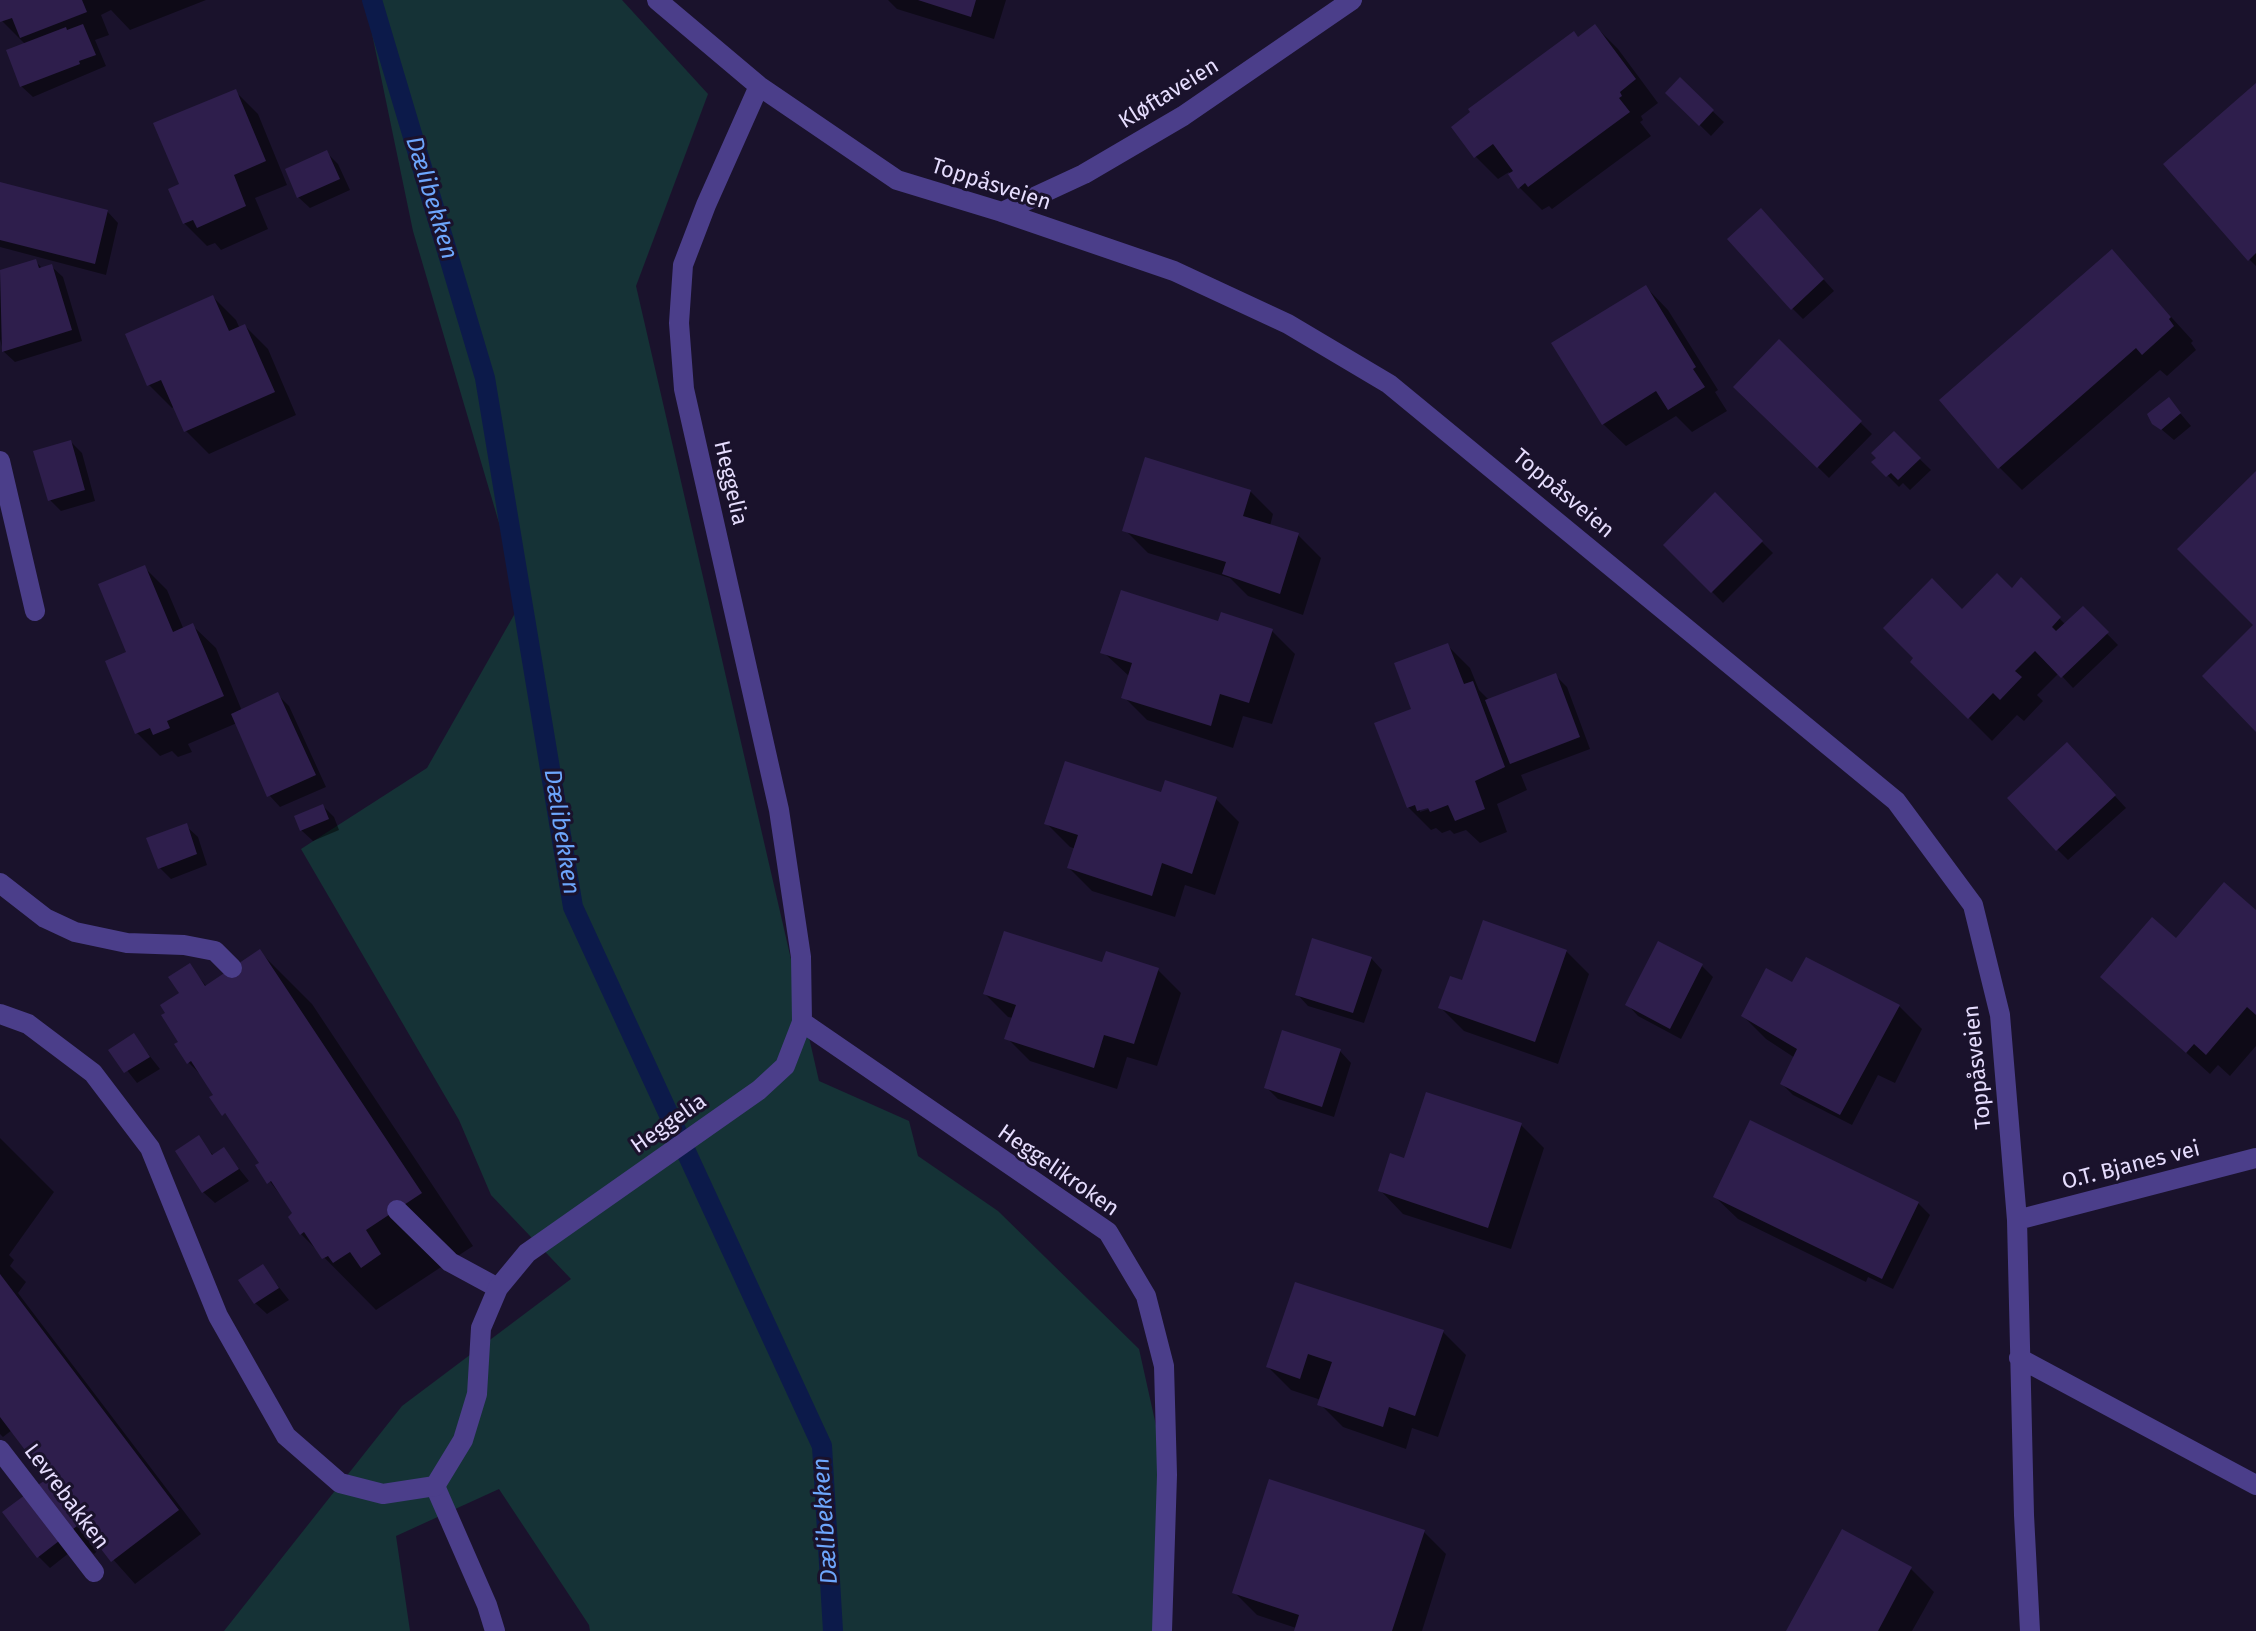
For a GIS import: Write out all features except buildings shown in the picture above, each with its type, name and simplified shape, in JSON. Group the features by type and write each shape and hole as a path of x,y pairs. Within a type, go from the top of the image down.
{"street":[{"name":"Toppåsveien","path":"657,0 759,86 897,180 1174,271 1288,324 1389,384 1896,801 1973,905 2000,1015 2017,1220 2030,1631"},
{"name":"Kløftaveien","path":"1002,212 1084,174 1183,116 1352,0"},
{"name":"Heggelia","path":"435,1486 463,1440 477,1394 481,1328 498,1288 527,1253 759,1090 785,1066 802,1022 801,957 779,810 684,389 679,323 683,265 759,86"},
{"path":"0,461 35,611"},
{"path":"0,883 45,918 75,932 127,943 184,945 215,951 232,968"},
{"path":"0,1014 28,1024 93,1073 150,1148 218,1316 286,1436 340,1483 383,1494 435,1486 487,1605 495,1631"},
{"name":"Heggelikroken","path":"802,1022 1108,1232 1116,1245 1146,1296 1164,1366 1167,1475 1162,1631"},
{"name":"O.T. Bjanes vei","path":"2017,1220 2256,1158"},
{"path":"397,1210 450,1262 498,1288"},
{"path":"2019,1358 2256,1485"},
{"name":"Levrebakken","path":"0,1450 94,1572"}],"green space":[{"path":"365,0 622,0 708,94 636,286 819,1081 909,1121 918,1156 998,1211 1139,1349 1167,1475 1158,1631 590,1631 499,1489 396,1536 410,1631 224,1631 402,1406 571,1279 491,1195 459,1120 301,849 427,768 522,601 413,231"}],"waterway":[{"name":"Dælibekken","path":"372,0 485,378 573,907 822,1446 833,1631"}]}
